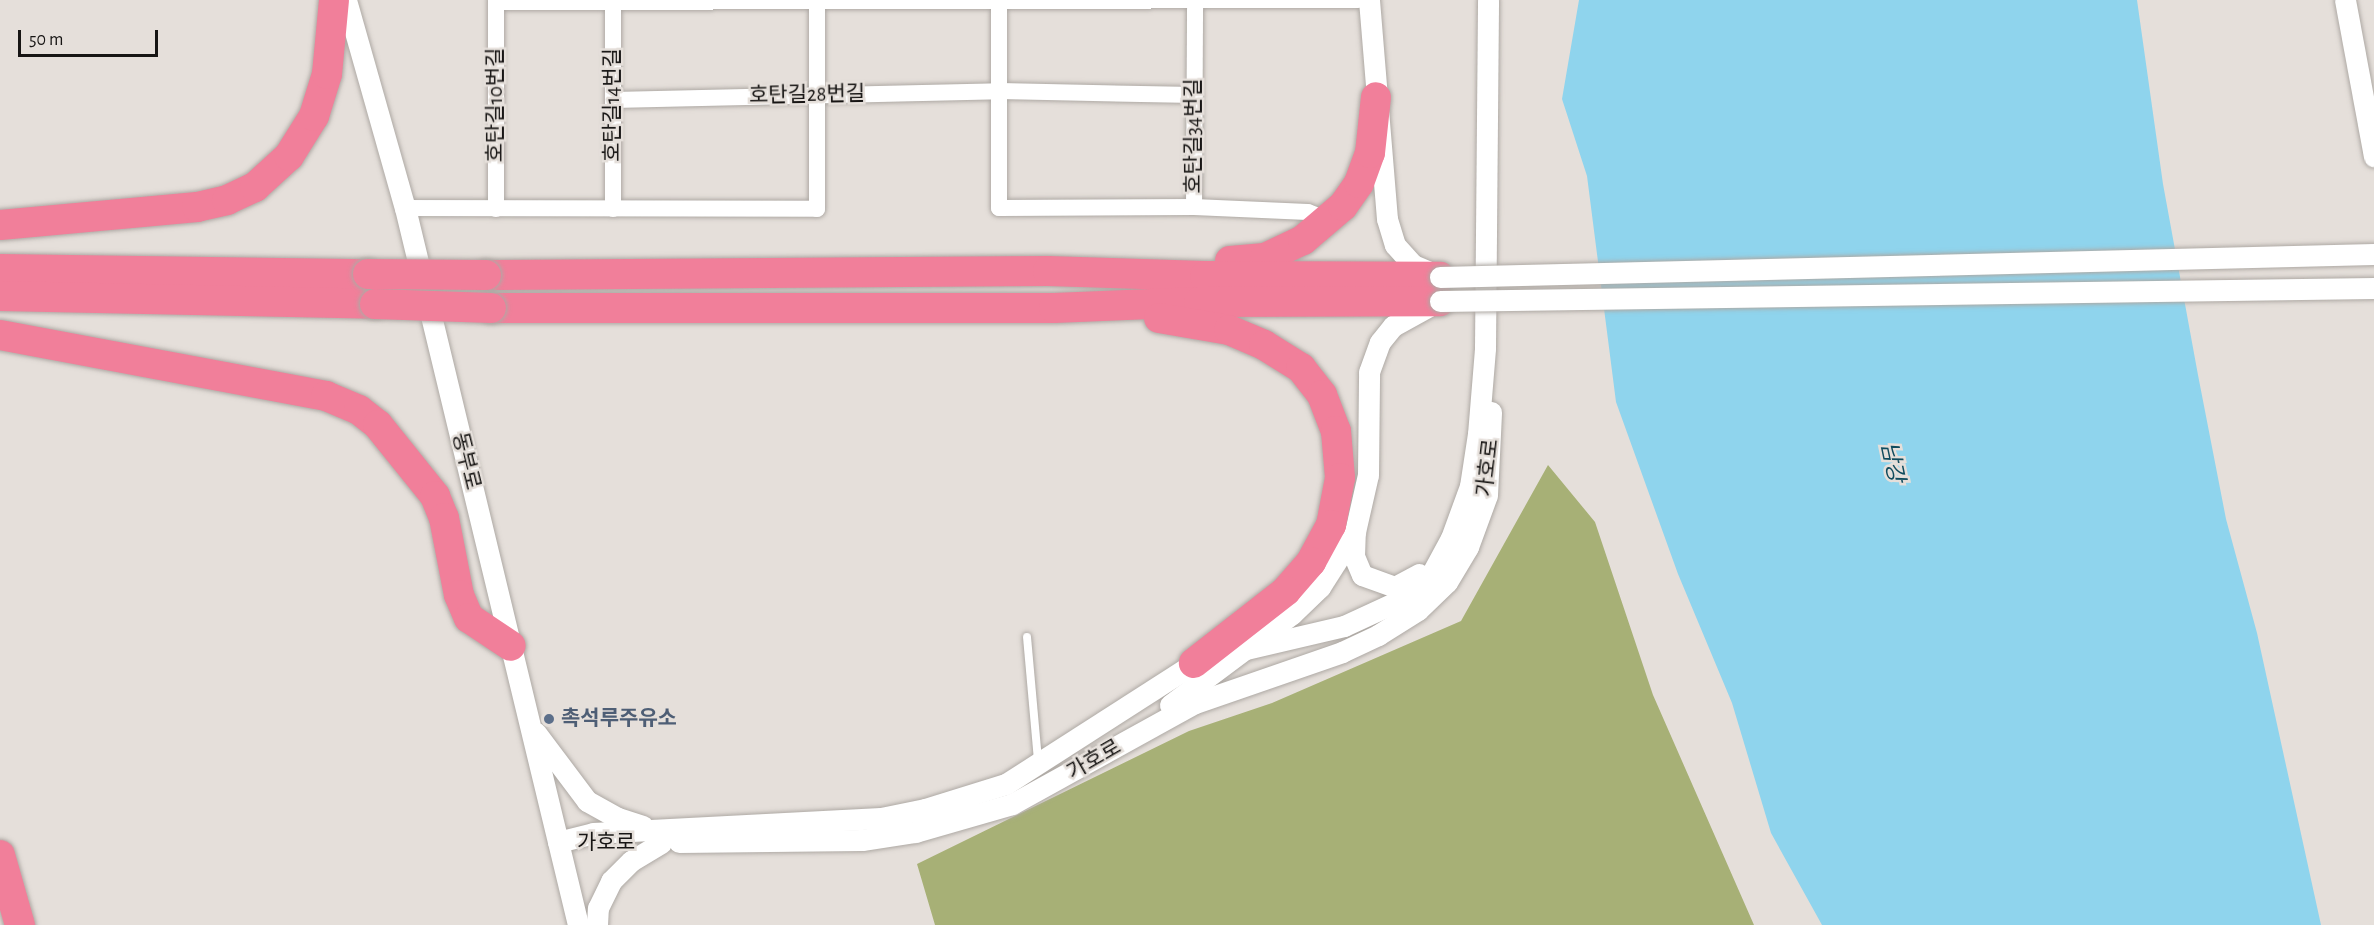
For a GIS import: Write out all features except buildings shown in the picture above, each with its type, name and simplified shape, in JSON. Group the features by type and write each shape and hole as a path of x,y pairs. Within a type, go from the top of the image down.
{"highway":[{"path":"0,225 197,207 227,200 255,187 289,156 314,116 327,74 334,0"},
{"path":"1048,271 1265,258 1303,240 1329,220 1359,183 1370,153 1376,97"},
{"path":"0,269 486,275 1048,271 1205,276 1440,289"},
{"path":"0,296 491,308 1054,308 1440,289"},
{"path":"1054,308 1188,321 1229,330 1264,345 1300,368 1322,394 1336,431 1340,478 1332,525 1311,562 1286,591 1194,663"},
{"path":"0,336 326,396 359,410 378,425 435,496 444,518 459,595 469,618 511,646"},
{"path":"0,855 20,925"}],"street":[{"name":"동부로","path":"346,0 405,208 578,925"},
{"name":"호탄길34번길","path":"1195,0 1194,207 1308,212 1329,220"},
{"path":"496,1 1358,0"},
{"path":"1369,0 1387,219 1395,245 1440,289 2374,288"},
{"name":"가호로","path":"658,836 881,818 1006,784 1194,663 1244,648 1344,626 1384,610 1411,595 1431,575 1451,538 1470,486 1485,348 1488,0"},
{"path":"2345,0 2374,156"},
{"name":"호탄길10번길","path":"496,1 496,209"},
{"name":"호탄길14번길","path":"614,1 614,209"},
{"path":"405,208 817,209 817,1"},
{"path":"999,1 999,208 1194,207"},
{"path":"2367,122 2374,83"},
{"name":"호탄길28번길","path":"613,100 1000,91 1195,95"},
{"path":"1451,538 1413,580 1395,587 1362,575 1354,556 1355,532 1368,475 1369,372 1380,342 1393,326 1440,289 2374,254"},
{"name":"가호로","path":"558,842 593,833 862,840 915,832 1012,804 1056,782 1195,703 1342,652 1378,635 1418,610 1447,582 1468,547 1487,495 1493,426 1485,348"},
{"path":"1110,750 1292,614 1320,587 1355,532"},
{"path":"530,725 587,801 658,836 611,881 598,908 597,925"}],"lane":[{"path":"1027,637 1039,764 1056,782"}],"green space":[{"path":"1548,465 1595,522 1653,695 1754,925 935,925 917,864 1189,731 1272,703 1461,621"}],"water":[{"name":"남강","path":"1579,0 2137,0 2163,184 2226,519 2257,633 2321,925 1822,925 1771,833 1732,703 1678,574 1616,402 1587,176 1562,99"}],"place":[{"name":"촉석루주유소","path":"549,719"}]}
